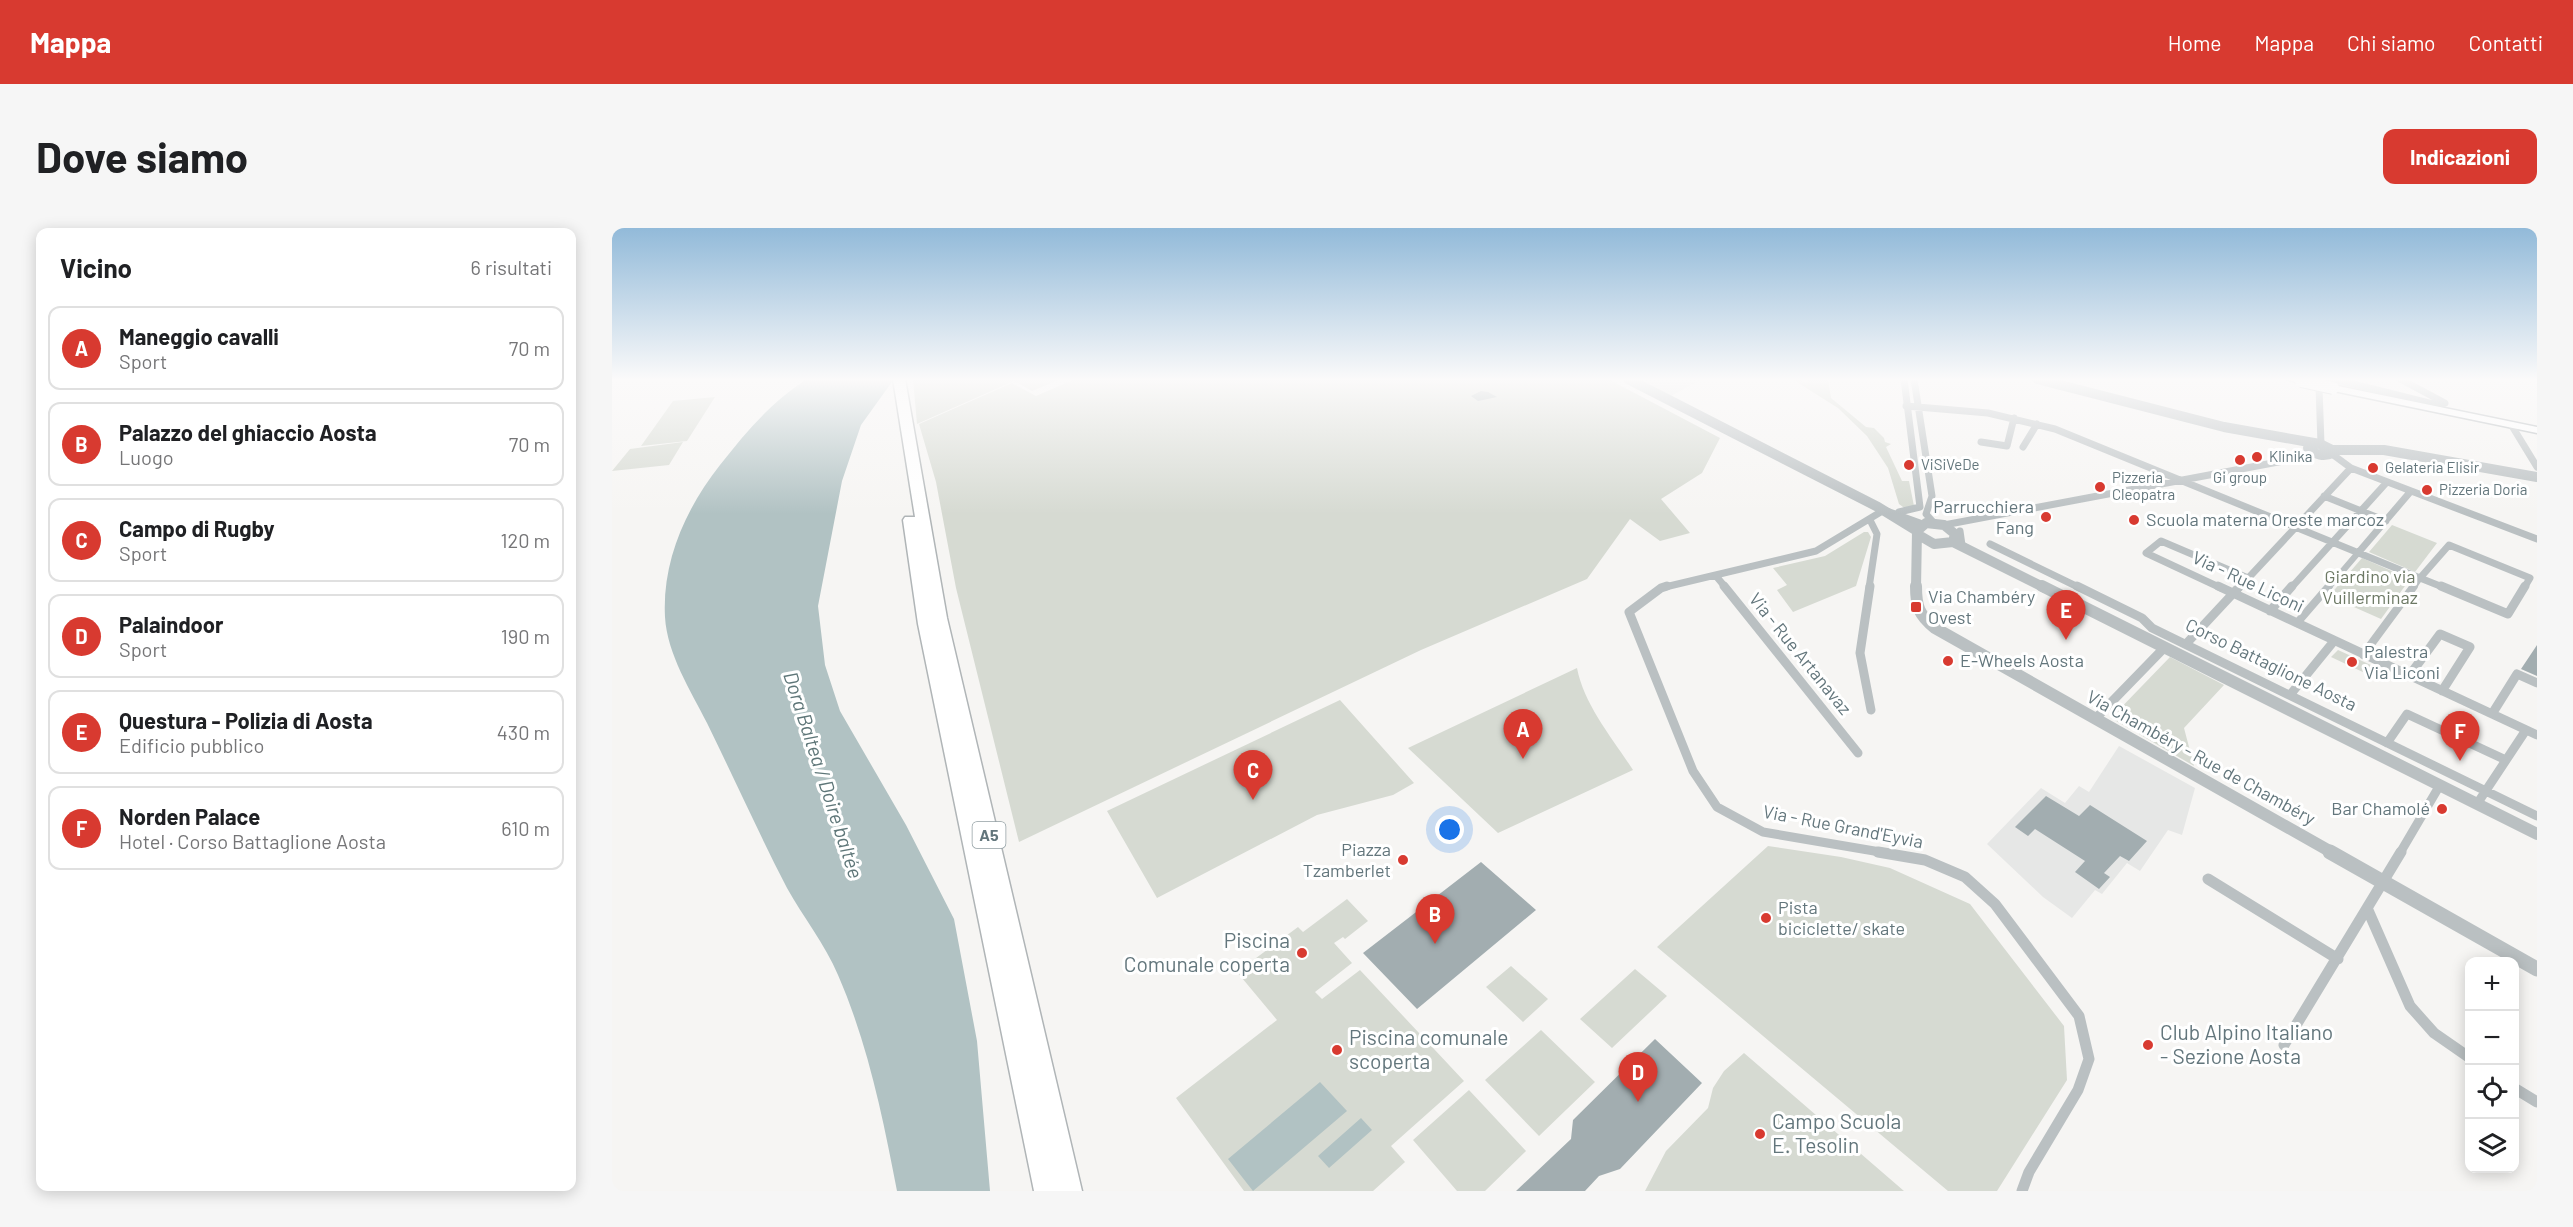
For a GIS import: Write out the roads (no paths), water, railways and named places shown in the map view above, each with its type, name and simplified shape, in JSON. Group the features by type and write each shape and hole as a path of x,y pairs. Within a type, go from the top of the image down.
{"highway":[{"name":"A5","path":"898,424 939,618 1069,1191"},
{"name":"A5","path":"904,424 926,624 1047,1191"}],"main road":[{"path":"2503,424 2537,430"}],"street":[{"path":"1715,424 1884,510 1955,534 1956,537"},
{"path":"1908,424 1920,507 1929,543 1937,545 1956,537 1977,520"},
{"path":"1921,424 1932,496 1926,514 1926,526"},
{"path":"1981,442 2007,446 2013,424"},
{"path":"2023,447 2037,424 2332,542 2358,553 2420,578 2508,614 2530,578 2449,545 2420,578 2363,655"},
{"path":"2212,424 2315,446"},
{"path":"2316,424 2315,446 2322,455 2332,452 2384,450 2537,477"},
{"path":"2512,426 2529,450 2537,467"},
{"path":"1837,487 1899,512 1926,526 1977,520 2021,510 2183,482 2294,459 2315,446"},
{"path":"2332,452 2338,461 2351,468 2537,538"},
{"path":"2186,644 2351,468"},
{"path":"2270,611 2387,482"},
{"path":"1837,487 1865,503 1877,534 1860,653 1871,710"},
{"path":"2297,623 2411,491"},
{"path":"2324,495 2386,521"},
{"path":"1899,512 1908,512 1920,507"},
{"name":"Via - Rue Grand'Eyvia","path":"1884,510 1816,551 1661,588 1629,612 1693,771 1717,807 1763,832 1924,860 1965,877 1995,904 2079,1016 2089,1059 2078,1090 2029,1172 2022,1191"},
{"name":"Via Chambéry - Rue de Chambéry","path":"1926,526 1916,607 1923,618 1970,649 2537,969"},
{"name":"Corso Battaglione Aosta","path":"1956,537 1992,563 2147,633 2186,644 2537,816"},
{"name":"Via - Rue Liconi","path":"2248,578 2161,540 2146,553 2537,735"},
{"name":"Corso Battaglione Aosta","path":"1990,544 2142,618 2147,633 2164,648 2537,834"},
{"name":"Via - Rue Artanavaz","path":"1716,576 1858,753"},
{"path":"2409,676 2440,634 2470,647 2442,691"},
{"path":"2290,695 2334,641"},
{"path":"2095,719 2164,648"},
{"path":"2492,714 2517,674 2537,683"},
{"path":"2387,743 2407,714 2506,760"},
{"path":"2477,804 2526,730"},
{"path":"2284,1045 2338,959 2440,785"},
{"path":"2208,879 2338,959"},
{"path":"2367,908 2410,1006 2434,1033 2465,1055"},
{"path":"2519,1091 2537,1102"}],"water":[{"name":"Dora Baltea / Doire baltée","path":"754,424 862,424 842,481 818,606 825,665 840,711 906,825 954,919 977,1041 990,1191 897,1191 880,1109 849,1001 827,952 793,899 777,868 670,645 665,617 665,596 672,556 679,536 687,517 708,482"},
{"path":"1320,1082 1347,1111 1253,1191 1228,1159"},
{"path":"1361,1118 1372,1130 1329,1168 1318,1156"}],"place":[{"name":"Klinika","path":"2257,457"},
{"name":"Gi group","path":"2240,460"},
{"name":"ViSiVeDe","path":"1909,465"},
{"name":"Gelateria Elisir","path":"2373,468"},
{"name":"Pizzeria Cleopatra","path":"2100,487"},
{"name":"Pizzeria Doria","path":"2427,490"},
{"name":"Parrucchiera Fang","path":"2046,517"},
{"name":"Scuola materna Oreste marcoz","path":"2134,520"},
{"name":"Via Chambéry Ovest","path":"1916,607"},
{"name":"Questura - Polizia di Aosta","path":"2066,640"},
{"name":"E-Wheels Aosta","path":"1948,661"},
{"name":"Palestra Via Liconi","path":"2352,662"},
{"name":"Maneggio cavalli","path":"1523,759"},
{"name":"Norden Palace","path":"2460,761"},
{"name":"Campo di Rugby","path":"1253,800"},
{"name":"Bar Chamolé","path":"2442,809"},
{"name":"Piazza Tzamberlet","path":"1403,860"},
{"name":"Pista biciclette/ skate","path":"1766,918"},
{"name":"Palazzo del ghiaccio Aosta","path":"1435,944"},
{"name":"Piscina Comunale coperta","path":"1302,953"},
{"name":"Club Alpino Italiano - Sezione Aosta","path":"2148,1045"},
{"name":"Piscina comunale scoperta","path":"1337,1050"},
{"name":"Palaindoor","path":"1638,1102"},
{"name":"Campo Scuola E. Tesolin","path":"1760,1134"}],"park label":[{"name":"Giardino via Vuillerminaz","path":"2370,587"}]}
